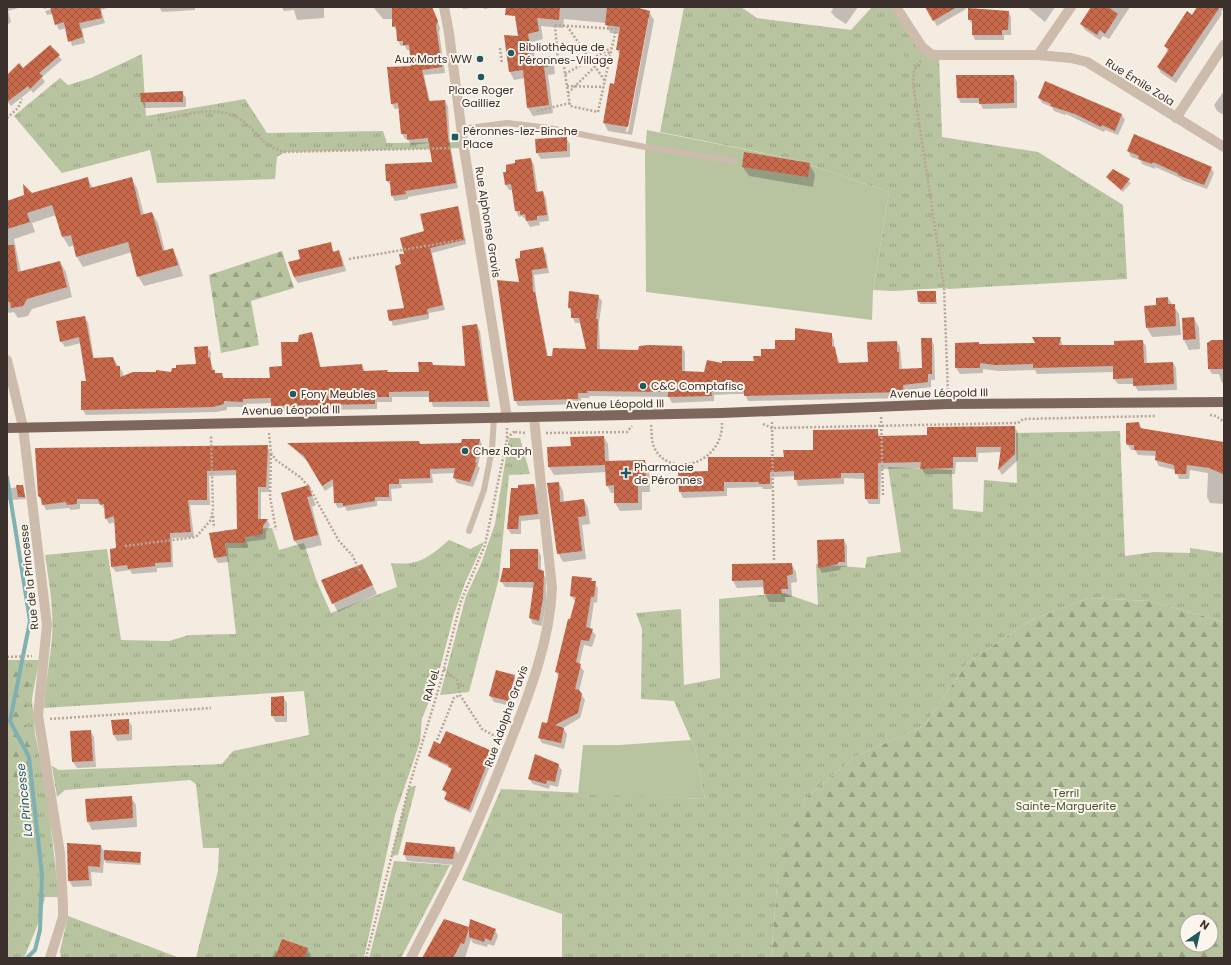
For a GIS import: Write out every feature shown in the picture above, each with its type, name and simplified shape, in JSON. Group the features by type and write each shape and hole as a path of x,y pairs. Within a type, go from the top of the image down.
{"main road":[{"name":"Avenue Léopold III","path":"7,428 721,414 948,404 1222,404"}],"street":[{"name":"Rue Alphonse Gravis","path":"444,7 449,33 461,129 507,418"},
{"path":"896,7 926,52"},
{"path":"1038,55 1071,7"},
{"path":"1176,118 1224,45"},
{"name":"Rue Émile Zola","path":"926,52 939,56 1038,55 1071,58 1087,62 1224,147"},
{"name":"Rue de la Princesse","path":"7,360 23,428 47,625 38,701 38,719 60,853 63,917 50,958"},
{"name":"Rue Adolphe Gravis","path":"411,958 463,855 510,744 531,686 546,634 552,600 551,569 534,418"}],"lane":[{"path":"461,129 507,123 549,128 645,147 734,161"},
{"path":"469,531 484,490 492,449 494,418"}],"path":[{"path":"555,25 616,29 612,49 598,112 570,106 563,60 558,61 555,25"},
{"path":"566,26 605,81"},
{"path":"500,48 502,64"},
{"path":"565,74 612,49"},
{"path":"568,93 612,49"},
{"path":"926,52 914,70 914,83 943,281 948,404"},
{"path":"567,86 604,87"},
{"path":"7,118 18,108 22,99"},
{"path":"536,111 570,103"},
{"path":"158,120 214,111 225,112 244,122 267,145 285,152 464,148"},
{"path":"349,259 478,237"},
{"path":"880,406 883,496"},
{"path":"772,411 774,562"},
{"path":"650,415 654,448 669,461 687,464 702,460 714,450 720,441 722,425 721,414"},
{"path":"1207,415 1216,416 1224,422"},
{"path":"758,424 765,424 772,428 881,426 1018,423 1023,419 1161,416"},
{"name":"RAVeL","path":"366,958 409,787 444,669 461,601 486,545 507,439 507,418"},
{"path":"268,422 271,453 270,496 276,530"},
{"path":"212,423 214,528"},
{"path":"646,426 659,425"},
{"path":"714,425 730,425"},
{"path":"515,432 627,432 631,426 636,426"},
{"path":"271,453 276,460 300,477 309,487 339,541 352,555 361,573"},
{"path":"125,546 196,536 213,516"},
{"path":"7,657 30,656"},
{"path":"444,669 458,680 460,695 482,729 510,744"},
{"path":"437,740 454,698 460,695"},
{"path":"38,719 211,708"}],"green space":[{"path":"684,7 741,7 757,18 851,30 872,7 896,7 922,47 939,56 942,137 1038,152 1123,205 1127,279 949,289 893,291 873,290 889,192 793,159 660,132"},
{"path":"895,48 907,58 900,68 887,57"},
{"path":"142,54 146,116 245,99 267,133 383,131 387,143 463,142 464,148 285,152 277,157 275,179 157,183 150,150 62,173 14,116 60,78 68,85 91,78"},
{"path":"647,130 793,159 889,192 873,290 872,320 646,292 645,152"},
{"path":"282,251 294,288 251,301 259,345 221,353 209,275"},
{"path":"1120,431 1125,556 1154,552 1190,553 1190,548 1224,553 1224,622 1150,601 1089,598 1033,619 967,663 924,726 854,757 805,799 778,875 772,945 773,958 562,958 562,914 462,880 501,789 705,799 695,749 674,701 641,699 642,629 636,613 681,609 684,685 720,678 719,599 784,593 818,605 816,564 865,568 867,557 901,552 888,467 952,470 953,509 983,512 984,480 1017,483 1016,433"},
{"path":"509,438 520,438 530,474 509,475 499,578 469,692 440,695 466,596 481,564 495,524"},
{"path":"272,528 279,550 304,543 317,582 331,613 397,587 391,563 401,564 416,562 435,552 449,540 470,549 484,542 465,583 454,614 435,688 422,718 420,742 395,815 364,958 196,958 218,871 219,848 203,848 196,784 190,780 65,790 57,797 52,766 59,770 222,764 233,751 309,735 304,691 44,708 52,628 51,596 45,555 107,549 121,640 169,641 189,635 236,634 224,530"},
{"name":"Terril Sainte-Marguerite","path":"1089,598 1150,601 1224,622 1224,958 773,958 772,945 778,875 784,853 805,799 854,757 924,726 967,663 1033,619"},
{"path":"7,660 39,660 32,699 35,734 46,787 59,897 45,897 40,919 24,958 7,958"},
{"path":"8,667 23,667 30,677 24,722 37,753 37,778 7,790"},
{"path":"691,740 695,749 705,799 578,794 583,745 619,745"},
{"path":"416,786 398,855 391,856 409,787"},
{"path":"394,861 450,865 401,958 369,958"},
{"path":"68,916 180,958 61,958 60,951"}],"building":[{"path":"50,7 100,7 102,18 79,23 83,37 68,42 64,22 55,25"},
{"path":"392,7 432,7 438,21 436,26 442,67 422,70 429,101 445,100 448,137 456,183 405,191 406,194 391,196 390,181 386,181 385,164 432,162 428,138 407,140 407,134 401,134 398,103 391,104 387,67 411,66 409,45 403,45 403,41 397,41 396,26 392,27"},
{"path":"506,7 560,7 559,20 537,18 539,31 528,34 532,58 550,56 551,66 544,67 549,105 527,108 523,70 509,72 504,35 518,36 515,16 505,15"},
{"path":"607,7 635,7 650,11 628,127 603,123 610,83 614,84 620,50 616,50 620,27 605,25"},
{"path":"925,7 957,7 933,21"},
{"path":"1091,7 1108,7 1118,14 1105,34 1100,30 1097,35 1080,24"},
{"path":"1197,7 1220,7 1172,77 1157,67 1169,49 1164,46 1187,11 1192,15"},
{"path":"968,8 1009,11 1008,30 1002,30 1002,35 972,35 972,20 968,20"},
{"path":"50,45 60,55 39,73 43,76 30,89 28,86 7,102 7,75 19,63 23,68"},
{"path":"956,75 1014,75 1014,103 979,104 979,98 957,98"},
{"path":"1045,81 1122,114 1115,131 1102,125 1101,127 1075,114 1050,106 1051,104 1038,98"},
{"path":"183,91 183,102 141,102 140,93"},
{"path":"1134,134 1212,167 1204,185 1178,175 1179,174 1153,162 1152,164 1138,159 1139,156 1127,151"},
{"path":"567,137 567,151 536,153 535,139"},
{"path":"744,152 810,163 808,177 742,167"},
{"path":"531,158 536,192 543,191 547,215 537,216 537,220 526,221 525,214 520,215 520,211 515,211 511,184 505,185 503,172 506,172 506,165 515,163 515,160"},
{"path":"1113,169 1130,179 1121,190 1106,177"},
{"path":"88,177 90,188 132,177 141,215 152,212 163,251 173,248 178,265 137,277 128,242 76,257 71,235 62,237 52,205 27,213 30,222 7,229 7,201 24,195 23,184 32,193"},
{"path":"458,206 464,240 430,248 443,305 427,309 428,314 389,321 387,310 404,308 395,266 401,264 399,254 404,254 400,238 424,231 420,214"},
{"path":"331,242 333,252 339,250 343,266 294,277 288,262 300,259 298,250"},
{"path":"7,245 14,245 18,272 60,261 67,287 27,299 23,306 11,308 10,302 7,302"},
{"path":"543,247 547,268 532,270 533,292 535,292 547,356 552,356 553,348 586,349 579,318 571,318 571,308 568,308 569,291 599,295 596,319 598,319 597,349 638,350 639,346 649,345 682,346 682,371 704,372 707,360 722,363 722,361 754,361 753,356 761,356 761,349 775,349 775,340 795,340 795,328 832,333 832,346 835,347 838,363 868,362 867,342 897,341 897,352 899,352 899,369 922,368 921,338 932,338 932,374 928,374 928,382 903,385 904,392 744,396 744,389 728,389 711,390 712,396 668,397 668,392 587,391 588,393 578,393 578,399 514,401 497,280 519,282 515,259 520,258 520,251"},
{"path":"917,291 936,291 936,302 918,302"},
{"path":"1168,297 1168,304 1175,304 1176,326 1146,328 1144,306 1156,305 1156,298"},
{"path":"85,316 93,358 113,357 116,366 120,366 120,377 133,372 156,372 156,370 171,372 172,368 176,368 176,365 196,364 194,347 208,346 208,358 210,357 212,370 215,370 215,373 222,373 223,378 270,378 269,367 282,366 281,342 298,342 299,335 312,332 320,367 362,364 363,371 388,370 387,372 419,372 418,362 432,362 433,365 465,366 462,326 477,324 488,401 429,402 429,391 389,392 389,397 375,397 375,404 271,406 271,398 243,399 243,402 224,401 224,404 213,407 81,410 81,381 86,381 79,337 60,342 56,321"},
{"path":"1194,317 1196,339 1183,340 1182,318"},
{"path":"1032,337 1061,337 1059,345 1114,345 1114,341 1143,340 1144,363 1173,362 1174,384 1133,386 1133,378 1113,379 1113,366 1033,368 1033,364 995,365 980,363 980,368 955,368 955,343 1035,343"},
{"path":"1212,340 1224,340 1224,369 1208,369 1207,343"},
{"path":"1139,422 1140,428 1224,442 1223,474 1209,468 1187,465 1186,474 1175,474 1174,465 1155,460 1156,451 1134,450 1134,445 1127,445 1126,443 1126,423"},
{"path":"1015,426 1015,454 998,470 1001,447 976,447 976,457 953,457 953,468 920,469 921,462 878,463 878,499 865,499 864,473 841,473 841,478 794,480 794,471 770,472 770,484 759,484 759,482 724,482 724,491 679,492 678,472 708,471 708,457 784,457 783,450 813,450 813,430 878,429 878,436 927,435 927,427"},
{"path":"604,436 605,461 645,460 646,485 638,485 638,503 614,503 614,485 606,486 605,465 548,467 547,447 571,446 570,437"},
{"path":"462,439 480,439 475,462 477,463 470,482 453,478 455,468 430,469 430,478 399,479 399,484 389,484 389,497 375,497 375,501 343,506 343,503 334,503 333,479 322,486 304,456 287,443 419,441 420,444 461,443"},
{"path":"268,445 266,487 258,487 258,519 268,519 263,526 263,534 245,537 245,543 225,543 227,556 214,558 209,533 237,529 236,470 207,471 207,500 188,500 191,532 170,533 171,562 155,563 155,566 128,569 127,565 111,567 110,549 116,548 114,516 105,519 104,504 100,505 98,499 77,499 77,504 67,505 66,502 42,505 41,498 38,496 35,448"},
{"path":"559,482 560,502 584,499 586,516 578,517 582,551 557,554 547,483"},
{"path":"534,484 538,514 519,516 518,529 507,529 511,488 518,488 518,485"},
{"path":"16,485 23,485 25,497 18,497"},
{"path":"309,485 312,496 307,497 318,535 294,541 281,493"},
{"path":"844,539 845,562 838,562 838,564 818,568 817,540"},
{"path":"510,549 538,549 538,569 544,571 543,598 539,621 529,618 534,582 500,582 503,568 510,568"},
{"path":"792,563 793,574 787,576 788,589 781,589 782,594 764,594 763,580 732,581 732,564"},
{"path":"362,564 373,585 332,604 321,580"},
{"path":"572,576 592,578 591,581 596,581 594,597 591,597 586,627 593,629 589,641 581,640 576,662 581,664 575,689 579,690 582,694 578,713 555,725 564,728 561,743 538,738 542,722 547,723 559,673 555,672 568,619 570,619 576,597 570,596"},
{"path":"496,670 515,675 508,701 489,696"},
{"path":"284,696 284,716 271,716 271,697"},
{"path":"129,719 129,734 113,735 111,720"},
{"path":"91,730 93,761 72,762 70,731"},
{"path":"446,731 492,751 469,810 444,799 447,792 442,790 452,768 448,767 449,765 428,756 434,741 440,744"},
{"path":"535,754 559,764 555,782 547,780 546,784 528,779"},
{"path":"132,796 133,818 87,822 85,799"},
{"path":"406,842 455,847 453,859 403,855"},
{"path":"67,843 101,845 100,867 88,866 89,880 68,881"},
{"path":"104,850 141,852 140,863 104,860"},
{"path":"444,919 469,927 470,919 496,929 491,941 485,938 484,942 469,937 469,928 464,944 461,943 453,958 422,958"},
{"path":"282,939 308,948 304,958 275,958"}],"waterway":[{"name":"La Princesse","path":"7,477 30,621 10,721 29,757 42,875 40,930 35,950 27,958"}],"place":[{"name":"Bibliothèque de Péronnes-Village","path":"511,53"},
{"name":"Aux Morts WW","path":"480,59"},
{"name":"Place Roger Gailliez","path":"481,77"},
{"name":"Péronnes-lez-Binche Place","path":"455,137"},
{"name":"C&C Comptafisc","path":"643,386"},
{"name":"Fony Meubles","path":"293,394"},
{"name":"Chez Raph","path":"465,451"},
{"name":"Pharmacie de Péronnes","path":"626,473"}]}
